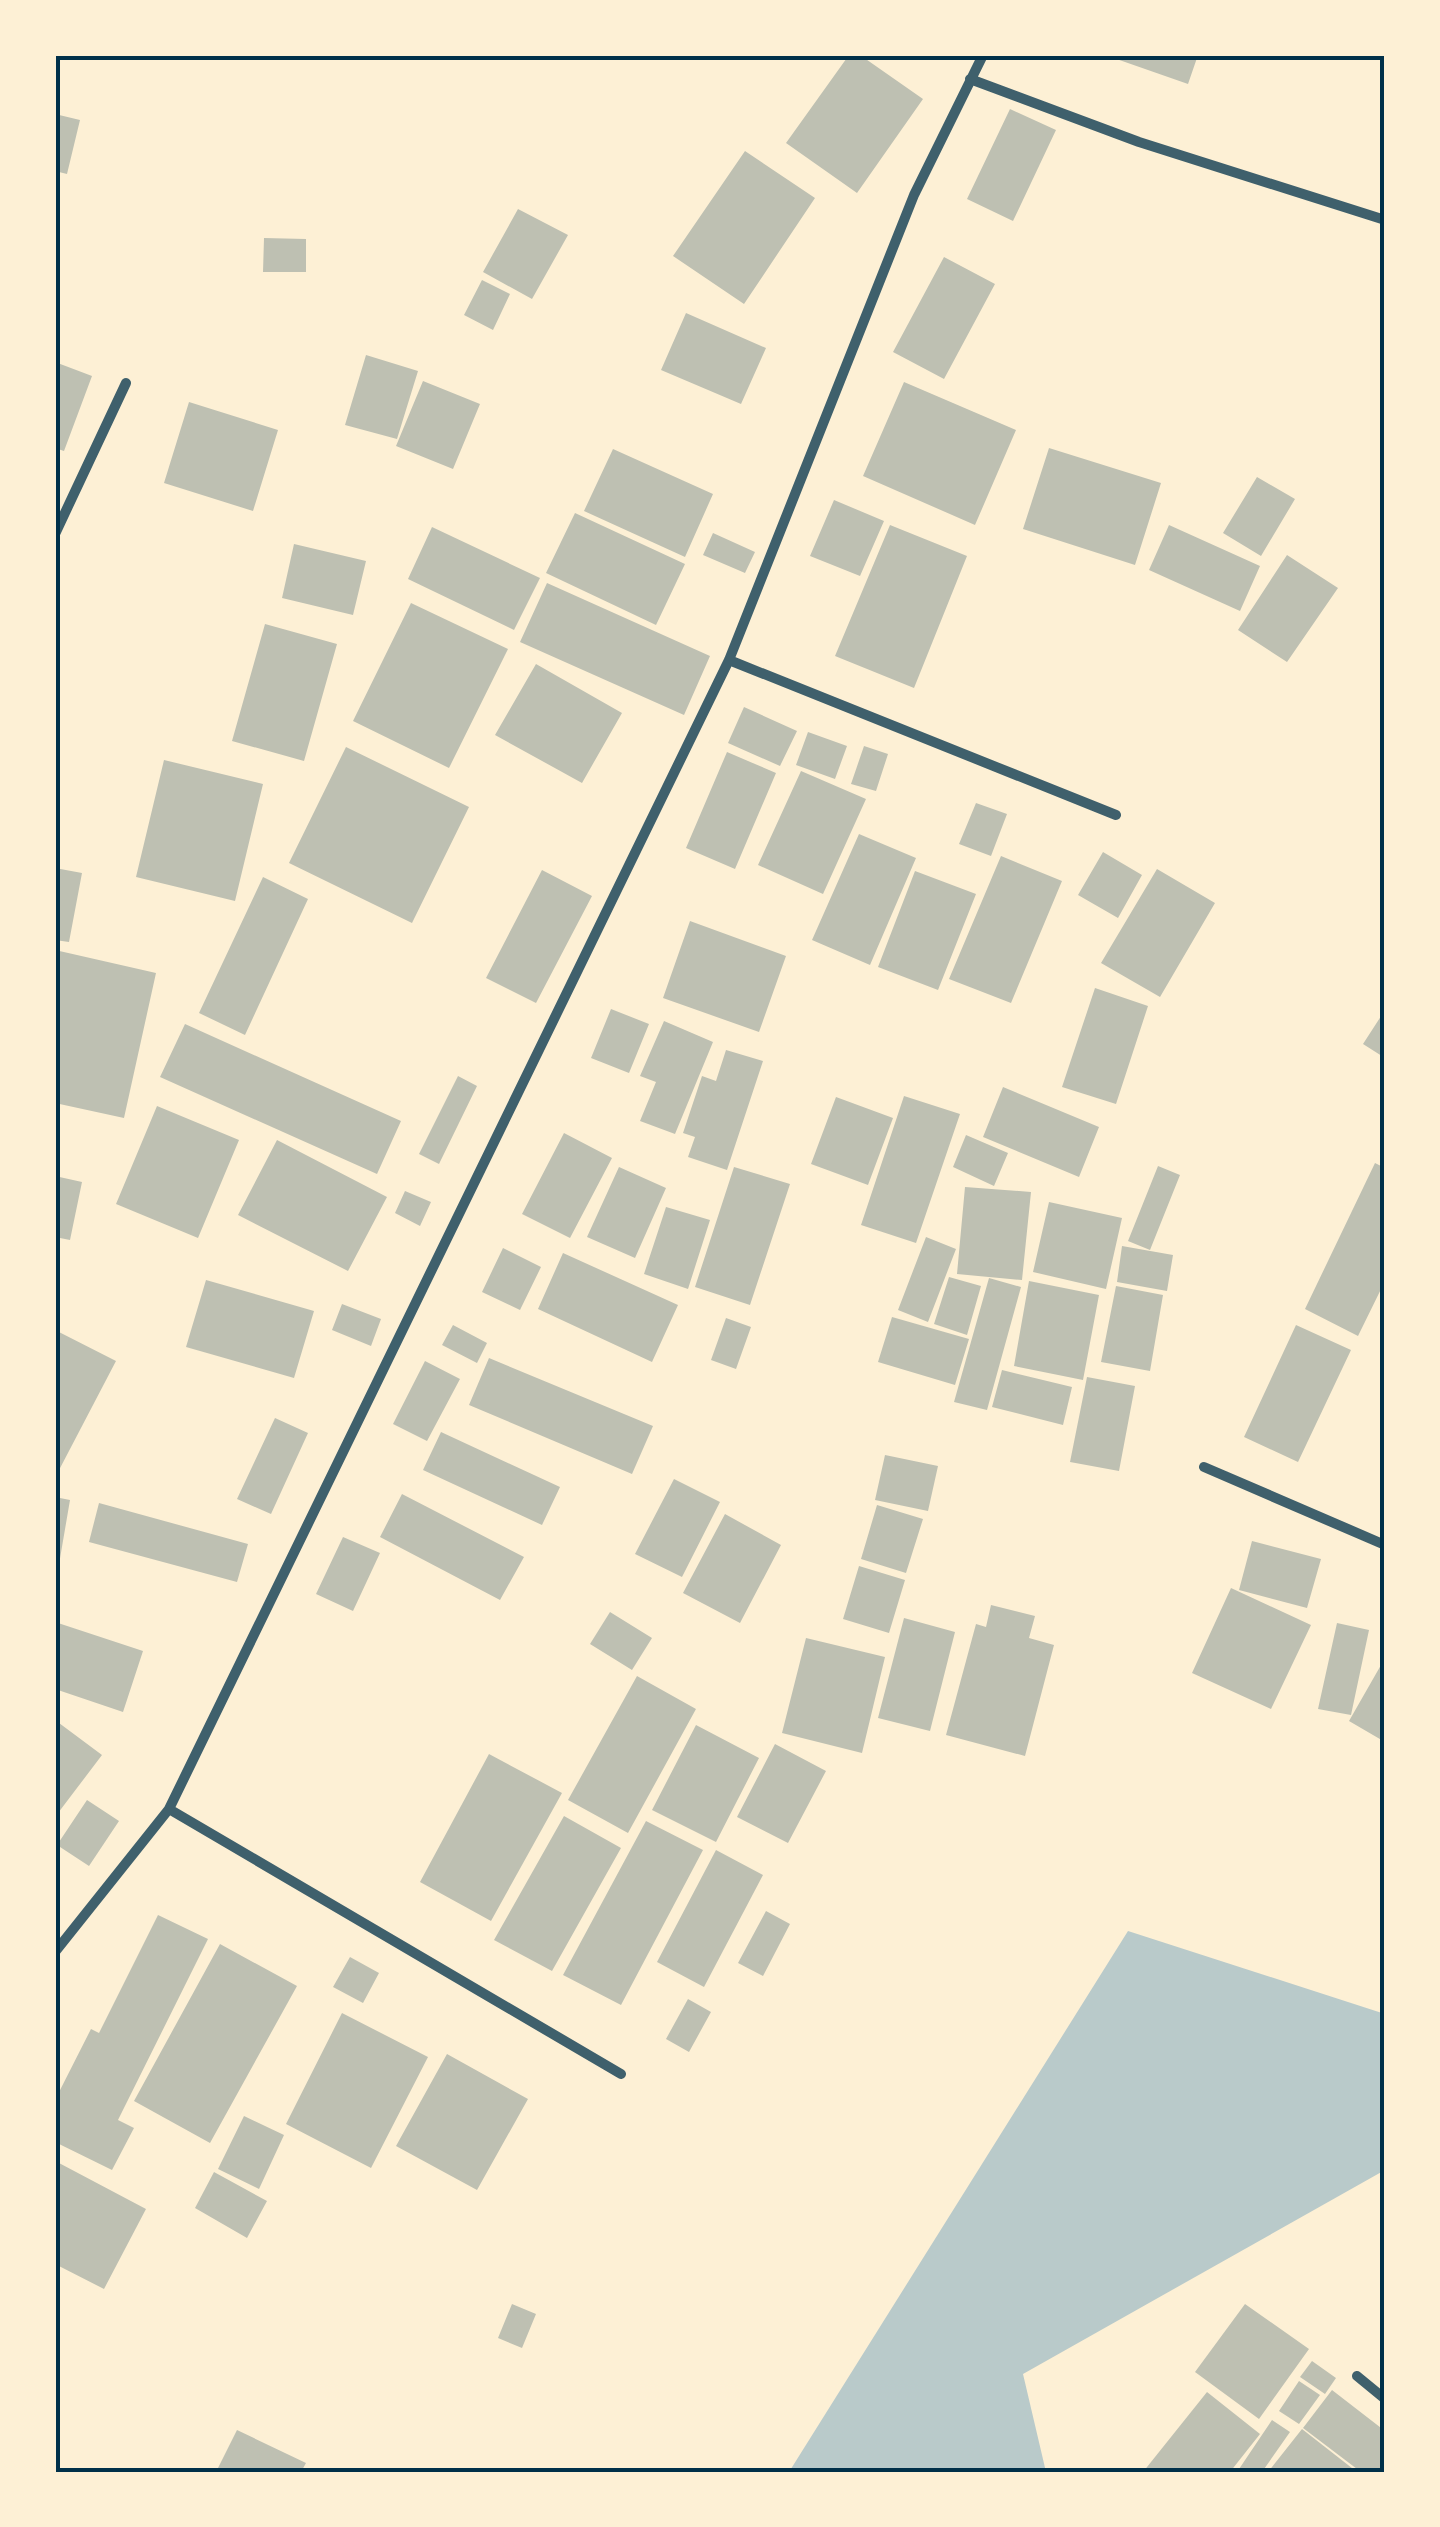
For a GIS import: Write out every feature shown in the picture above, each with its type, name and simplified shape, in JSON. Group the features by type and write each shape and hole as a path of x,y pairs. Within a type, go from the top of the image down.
{"street":[{"path":"55,1952 168,1808 730,660 914,196 983,55"},
{"path":"970,79 1139,142 1385,220"},
{"path":"55,534 126,384"},
{"path":"730,660 1116,815"},
{"path":"1204,1468 1385,1545"},
{"path":"168,1808 621,2074"},
{"path":"1358,2376 1385,2398"}],"shaded area":[{"path":"1128,1931 1385,2014 1385,2170 1023,2374 1046,2472 789,2472"}],"building":[{"path":"849,55 860,55 923,99 857,193 786,143"},
{"path":"1105,55 1198,55 1188,84"},
{"path":"1010,109 1056,130 1013,221 967,199"},
{"path":"55,114 80,120 67,174 55,171"},
{"path":"745,151 815,198 744,304 673,256"},
{"path":"518,209 568,235 532,299 483,272"},
{"path":"264,238 306,239 306,272 263,272"},
{"path":"944,257 995,284 944,379 893,352"},
{"path":"482,280 510,294 493,330 464,315"},
{"path":"686,313 766,348 741,404 661,370"},
{"path":"366,355 418,371 397,439 345,425"},
{"path":"55,362 92,376 64,451 55,448"},
{"path":"423,381 480,404 453,469 396,446"},
{"path":"904,382 1016,430 975,525 863,476"},
{"path":"189,402 278,430 253,511 164,483"},
{"path":"1049,448 1161,483 1135,565 1023,529"},
{"path":"613,449 713,494 685,557 584,511"},
{"path":"1257,477 1295,499 1261,556 1223,533"},
{"path":"834,500 884,521 860,576 810,556"},
{"path":"575,513 685,564 656,625 546,573"},
{"path":"890,525 967,556 914,688 835,656"},
{"path":"1169,525 1260,566 1240,611 1149,570"},
{"path":"432,527 540,578 514,630 408,579"},
{"path":"713,533 755,552 745,573 703,555"},
{"path":"294,544 366,561 353,615 282,598"},
{"path":"1287,555 1338,588 1287,662 1238,630"},
{"path":"547,583 710,656 684,715 520,642"},
{"path":"411,603 508,649 449,768 353,721"},
{"path":"265,624 337,644 304,761 232,741"},
{"path":"536,664 622,713 582,783 495,735"},
{"path":"744,707 797,731 780,766 728,743"},
{"path":"808,732 847,746 835,779 796,765"},
{"path":"864,746 888,754 876,791 851,784"},
{"path":"346,747 469,807 412,923 289,863"},
{"path":"727,752 776,773 735,869 686,848"},
{"path":"164,760 263,784 235,901 136,877"},
{"path":"801,771 866,799 823,894 758,865"},
{"path":"976,803 1007,814 991,856 959,844"},
{"path":"859,834 916,858 870,965 812,940"},
{"path":"1103,852 1142,875 1118,918 1078,895"},
{"path":"1001,856 1062,881 1011,1003 949,979"},
{"path":"55,868 82,873 69,942 55,940"},
{"path":"1157,869 1215,903 1160,997 1101,963"},
{"path":"542,870 592,896 536,1003 486,978"},
{"path":"915,871 976,894 938,990 878,967"},
{"path":"263,877 308,899 245,1035 199,1013"},
{"path":"690,921 786,956 759,1032 663,998"},
{"path":"55,950 156,973 124,1118 55,1103"},
{"path":"1095,988 1148,1006 1116,1104 1062,1087"},
{"path":"611,1009 649,1024 629,1073 591,1058"},
{"path":"1385,1010 1385,1058 1363,1044"},
{"path":"664,1021 713,1042 675,1134 640,1121 656,1082 640,1076"},
{"path":"185,1024 401,1121 377,1174 160,1077"},
{"path":"726,1050 763,1061 727,1170 688,1157 695,1137 683,1133 702,1076 716,1081"},
{"path":"458,1076 477,1086 439,1164 419,1154"},
{"path":"1003,1087 1099,1127 1079,1177 983,1137"},
{"path":"904,1096 960,1114 916,1243 861,1225"},
{"path":"836,1097 893,1118 868,1185 811,1164"},
{"path":"157,1106 239,1140 198,1238 116,1204"},
{"path":"564,1133 612,1158 570,1238 522,1214"},
{"path":"966,1135 1008,1153 994,1186 953,1167"},
{"path":"277,1140 387,1197 348,1271 238,1215"},
{"path":"1375,1163 1385,1168 1385,1281 1358,1336 1305,1309"},
{"path":"1158,1166 1180,1175 1150,1250 1128,1241"},
{"path":"619,1167 666,1188 635,1258 587,1237"},
{"path":"734,1167 790,1184 750,1305 695,1287"},
{"path":"55,1176 82,1182 70,1240 55,1237"},
{"path":"965,1187 1031,1192 1022,1280 957,1274"},
{"path":"405,1191 431,1202 420,1226 395,1213"},
{"path":"1049,1202 1122,1218 1106,1289 1033,1272"},
{"path":"666,1207 710,1220 688,1289 644,1274"},
{"path":"926,1237 956,1249 928,1322 898,1310"},
{"path":"1122,1246 1173,1255 1167,1291 1117,1282"},
{"path":"503,1248 541,1267 520,1310 482,1292"},
{"path":"563,1253 678,1305 652,1362 538,1309"},
{"path":"949,1277 981,1286 967,1335 934,1324"},
{"path":"989,1278 1021,1287 987,1410 954,1402"},
{"path":"206,1280 314,1311 294,1378 186,1347"},
{"path":"1029,1281 1099,1295 1083,1380 1014,1366"},
{"path":"1116,1286 1163,1295 1150,1371 1101,1362"},
{"path":"342,1304 381,1319 371,1346 332,1330"},
{"path":"892,1317 969,1339 955,1385 878,1362"},
{"path":"726,1318 751,1327 736,1369 711,1360"},
{"path":"453,1325 487,1343 477,1363 442,1345"},
{"path":"1296,1325 1351,1350 1298,1462 1244,1437"},
{"path":"55,1330 116,1361 58,1472 55,1471"},
{"path":"489,1358 653,1426 632,1474 469,1405"},
{"path":"425,1361 460,1379 427,1441 393,1424"},
{"path":"1002,1370 1072,1387 1063,1425 992,1407"},
{"path":"1087,1377 1135,1386 1119,1471 1070,1462"},
{"path":"275,1418 308,1433 271,1514 237,1499"},
{"path":"441,1432 560,1487 542,1525 423,1470"},
{"path":"885,1455 938,1466 928,1511 875,1500"},
{"path":"674,1479 720,1502 682,1577 635,1554"},
{"path":"402,1494 524,1557 500,1600 380,1537"},
{"path":"55,1497 70,1500 57,1576 55,1576"},
{"path":"99,1503 248,1544 237,1582 89,1542"},
{"path":"877,1505 923,1519 906,1573 861,1559"},
{"path":"725,1514 781,1545 740,1623 683,1593"},
{"path":"343,1537 380,1553 353,1611 316,1594"},
{"path":"1252,1541 1321,1559 1307,1608 1239,1590"},
{"path":"859,1566 905,1580 889,1633 843,1619"},
{"path":"1231,1588 1311,1625 1271,1709 1192,1673"},
{"path":"991,1605 1035,1616 1029,1638 1054,1645 1025,1756 946,1735 976,1624 986,1627"},
{"path":"610,1612 652,1638 632,1670 590,1644"},
{"path":"904,1618 955,1632 930,1731 878,1718"},
{"path":"55,1622 143,1651 123,1712 55,1689"},
{"path":"1337,1623 1369,1630 1351,1715 1318,1709"},
{"path":"806,1638 885,1657 862,1753 782,1733"},
{"path":"1385,1658 1385,1742 1349,1721"},
{"path":"637,1676 696,1709 628,1833 568,1800"},
{"path":"55,1720 102,1755 55,1817"},
{"path":"696,1725 759,1758 716,1842 652,1810"},
{"path":"775,1744 826,1771 788,1843 737,1817"},
{"path":"489,1754 562,1793 491,1921 420,1882"},
{"path":"87,1800 119,1821 89,1866 57,1845"},
{"path":"564,1816 621,1848 552,1971 494,1940"},
{"path":"646,1821 703,1850 621,2005 563,1975"},
{"path":"716,1850 763,1875 704,1987 657,1962"},
{"path":"766,1911 790,1924 763,1976 738,1963"},
{"path":"158,1915 208,1939 118,2120 134,2128 112,2170 55,2142 55,2100 91,2029 99,2033"},
{"path":"220,1944 297,1986 210,2143 134,2101"},
{"path":"350,1957 379,1973 363,2003 333,1987"},
{"path":"688,1999 711,2012 689,2052 666,2039"},
{"path":"342,2013 428,2057 371,2168 286,2124"},
{"path":"447,2054 528,2099 477,2190 396,2146"},
{"path":"244,2116 284,2135 259,2189 218,2169"},
{"path":"59,2163 146,2209 104,2289 55,2264 55,2171"},
{"path":"214,2172 267,2201 247,2238 195,2208"},
{"path":"512,2304 536,2314 522,2348 498,2338"},
{"path":"1245,2304 1309,2349 1259,2419 1195,2372"},
{"path":"1312,2361 1336,2378 1325,2394 1300,2377"},
{"path":"1299,2381 1320,2395 1299,2424 1279,2411"},
{"path":"1332,2390 1385,2431 1385,2472 1361,2472 1303,2428"},
{"path":"1207,2392 1260,2434 1230,2472 1143,2472"},
{"path":"1272,2420 1290,2432 1262,2472 1237,2472"},
{"path":"1302,2429 1357,2472 1268,2472"},
{"path":"237,2430 306,2463 301,2472 216,2472"}]}
